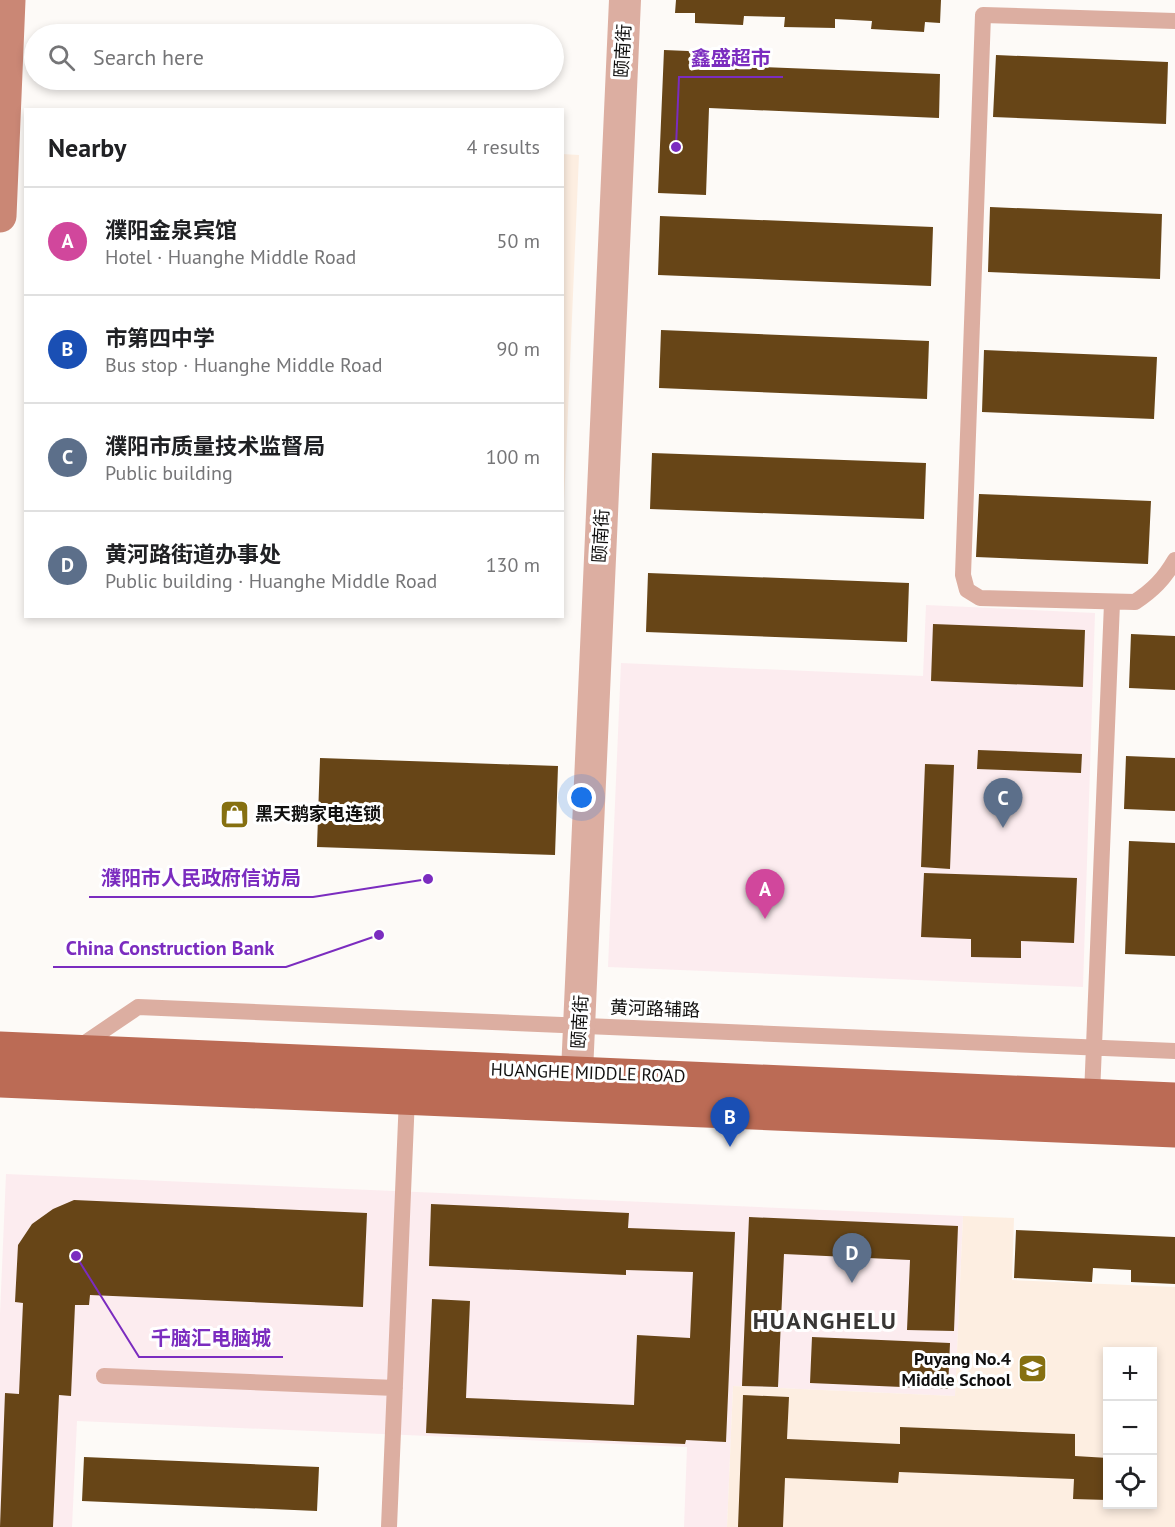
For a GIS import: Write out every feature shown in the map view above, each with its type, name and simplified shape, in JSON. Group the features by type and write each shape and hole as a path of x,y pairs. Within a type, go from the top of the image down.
{"main road":[{"name":"HUANGHE MIDDLE ROAD","path":"0,1048 1175,1099"},
{"name":"HUANGHE MIDDLE ROAD","path":"0,1081 1175,1131"}],"street":[{"path":"0,216 9,0"},
{"name":"颐南街","path":"578,1072 625,0"}],"lane":[{"path":"1175,21 983,15 963,574 967,590 980,598 1135,602 1153,591 1175,560"},
{"path":"1092,1095 1112,603"},
{"name":"黄河路辅路","path":"75,1051 138,1007 1175,1050"},
{"path":"389,1527 407,1097"},
{"path":"105,1376 395,1388"}],"shaded area":[{"path":"564,154 579,155 564,504"},
{"path":"926,605 1095,613 1083,987 608,967 621,663 923,676"},
{"path":"6,1174 963,1216 955,1396 733,1386 727,1527 684,1527 687,1447 77,1421 72,1527 0,1527 0,1314"},
{"name":"Puyang No.4 Middle School","path":"963,1216 1014,1218 1012,1280 1175,1287 1175,1527 727,1527 733,1386 955,1396"}],"building":[{"path":"676,0 941,0 940,23 925,22 924,32 871,29 872,21 835,19 835,28 784,27 785,17 744,16 743,25 695,23 695,13 675,13"},
{"path":"664,50 712,52 711,65 940,74 939,118 709,108 706,195 658,193"},
{"path":"996,55 1168,62 1166,124 993,117"},
{"path":"990,207 1162,214 1160,279 988,272"},
{"path":"660,216 933,227 931,286 658,275"},
{"path":"661,330 929,341 927,399 659,388"},
{"path":"984,350 1157,357 1154,419 982,412"},
{"path":"652,453 926,463 924,519 650,509"},
{"path":"979,494 1151,501 1148,564 976,557"},
{"path":"648,573 909,583 907,642 646,632"},
{"path":"933,624 1085,630 1083,687 931,681"},
{"path":"1131,634 1175,636 1175,690 1129,688"},
{"path":"978,750 1082,754 1081,773 977,769"},
{"path":"1126,756 1175,758 1175,811 1124,809"},
{"path":"320,758 558,766 555,855 317,847"},
{"path":"925,764 954,765 950,869 921,867"},
{"path":"1129,841 1175,843 1175,956 1125,954"},
{"path":"924,873 1077,878 1074,943 1021,941 1021,958 971,957 971,939 921,937"},
{"path":"74,1200 367,1213 363,1307 90,1295 89,1305 75,1305 71,1396 59,1395 53,1527 0,1527 5,1393 19,1394 23,1303 15,1302 18,1245 32,1224 53,1209"},
{"path":"431,1204 629,1213 628,1228 735,1232 726,1442 686,1440 685,1444 426,1433 432,1299 470,1301 466,1398 634,1405 637,1335 690,1338 693,1272 626,1270 626,1275 429,1266"},
{"path":"749,1217 958,1226 954,1331 907,1330 910,1260 784,1254 778,1387 742,1386"},
{"path":"1016,1230 1175,1237 1175,1284 1131,1282 1131,1270 1093,1268 1092,1282 1014,1278"},
{"path":"812,1337 950,1343 948,1389 810,1383"},
{"path":"743,1395 789,1397 787,1439 900,1444 900,1427 1075,1434 1075,1456 1103,1458 1103,1500 1073,1499 1074,1479 899,1472 898,1483 785,1478 783,1527 738,1527"},
{"path":"84,1457 319,1467 317,1511 82,1501"}],"place":[{"name":"鑫盛超市","path":"676,147"},
{"name":"黑天鹅家电连锁","path":"234,814"},
{"name":"濮阳市质量技术监督局","path":"1003,828"},
{"name":"濮阳市人民政府信访局","path":"428,879"},
{"name":"濮阳金泉宾馆","path":"765,919"},
{"name":"China Construction Bank","path":"379,935"},
{"name":"市第四中学","path":"730,1147"},
{"name":"千脑汇电脑城","path":"76,1256"},
{"name":"黄河路街道办事处","path":"852,1283"},
{"name":"Puyang No.4 Middle School","path":"1032,1369"}],"district":[{"name":"HUANGHELU","path":"825,1321"}]}
